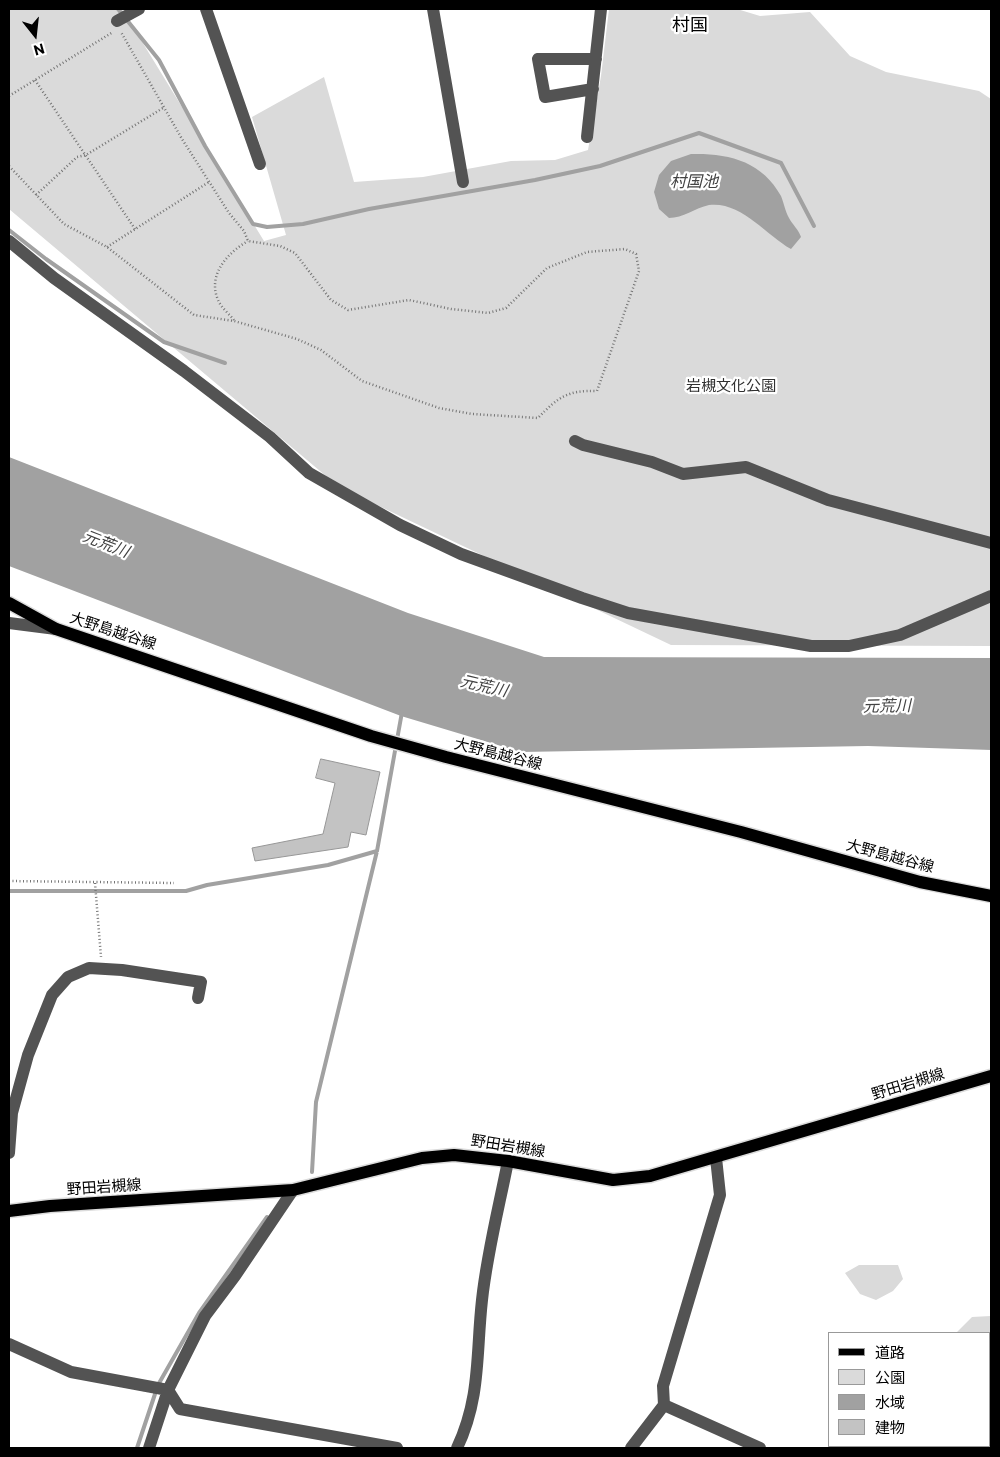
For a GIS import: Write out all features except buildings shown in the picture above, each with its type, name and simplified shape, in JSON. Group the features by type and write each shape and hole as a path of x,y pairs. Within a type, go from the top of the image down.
{"main road":[{"name":"大野島越谷線","path":"9,603 56,629 371,736 732,830 920,882 991,896"},
{"name":"野田岩槻線","path":"9,1211 50,1206 293,1190 422,1158 454,1155 508,1161 612,1180 650,1176 991,1076"}],"street":[{"path":"116,21 139,9"},
{"path":"206,9 260,164"},
{"path":"433,9 463,182"},
{"path":"587,137 601,9"},
{"path":"592,90 545,97 538,59 596,59"},
{"path":"9,241 262,431 309,473 400,525 461,554 582,598 628,613 811,646 849,646 900,635 991,596"},
{"path":"575,441 583,445 652,462 683,474 746,467 828,500 991,543"},
{"path":"9,623 56,629"},
{"path":"9,1153 12,1113 28,1055 52,995 68,977 89,968 122,970 201,982 198,998"},
{"path":"631,1448 664,1405 663,1386 720,1195 716,1158"},
{"path":"457,1448 468,1424 477,1386 482,1298 508,1161"},
{"path":"149,1448 163,1389 205,1316 235,1276 293,1190"},
{"path":"9,1344 72,1372 163,1389 180,1409 397,1448"},
{"path":"664,1405 760,1448"}],"path":[{"path":"9,96 118,29 163,108 229,213 244,231 248,241"},
{"path":"35,80 135,229"},
{"path":"36,194 77,157 86,155 163,108"},
{"path":"9,166 64,224 107,247 194,316 234,321 297,339 321,350 362,381 439,408 472,414 538,418 557,398 580,390 597,391 640,271 636,254 625,249 587,252 547,268 506,308 488,313 451,309 409,300 348,310 331,300 296,254 280,246 248,241 233,250 221,264 215,284 218,302 234,321"},
{"path":"107,247 209,182"},
{"path":"9,881 174,884"},
{"path":"95,882 101,969"}],"green space":[{"name":"岩槻文化公園","path":"9,9 122,9 264,241 286,235 252,117 324,77 354,182 423,177 511,161 555,160 588,150 601,76 609,9 737,9 760,16 810,12 850,56 886,72 979,91 991,99 991,646 671,645 339,487 9,209"},
{"path":"859,1265 898,1265 903,1279 893,1291 876,1300 860,1294 845,1273"},
{"path":"991,1316 990,1398 990,1332 957,1332 972,1317"}],"water":[{"name":"村国池","path":"691,154 718,155 731,158 754,167 764,175 781,196 790,220 801,237 791,249 753,220 732,208 721,205 709,205 674,218 669,218 659,209 654,192 659,175 671,161"},
{"name":"元荒川","path":"9,457 408,613 544,657 991,658 991,750 868,746 521,752 401,716 9,566"}],"waterway":[{"path":"118,9 159,60 205,146 253,224 267,227 303,224 369,209 535,180 600,166 699,133 781,163 814,226"},
{"path":"9,230 46,259 164,342 225,363"},
{"path":"312,1172 316,1102 377,851 402,712"},
{"path":"9,891 186,891 207,885 328,865 377,851"},
{"path":"158,1385 199,1313 267,1217"},
{"path":"137,1448 156,1391"}],"district":[{"name":"村国","path":"690,25"}]}
